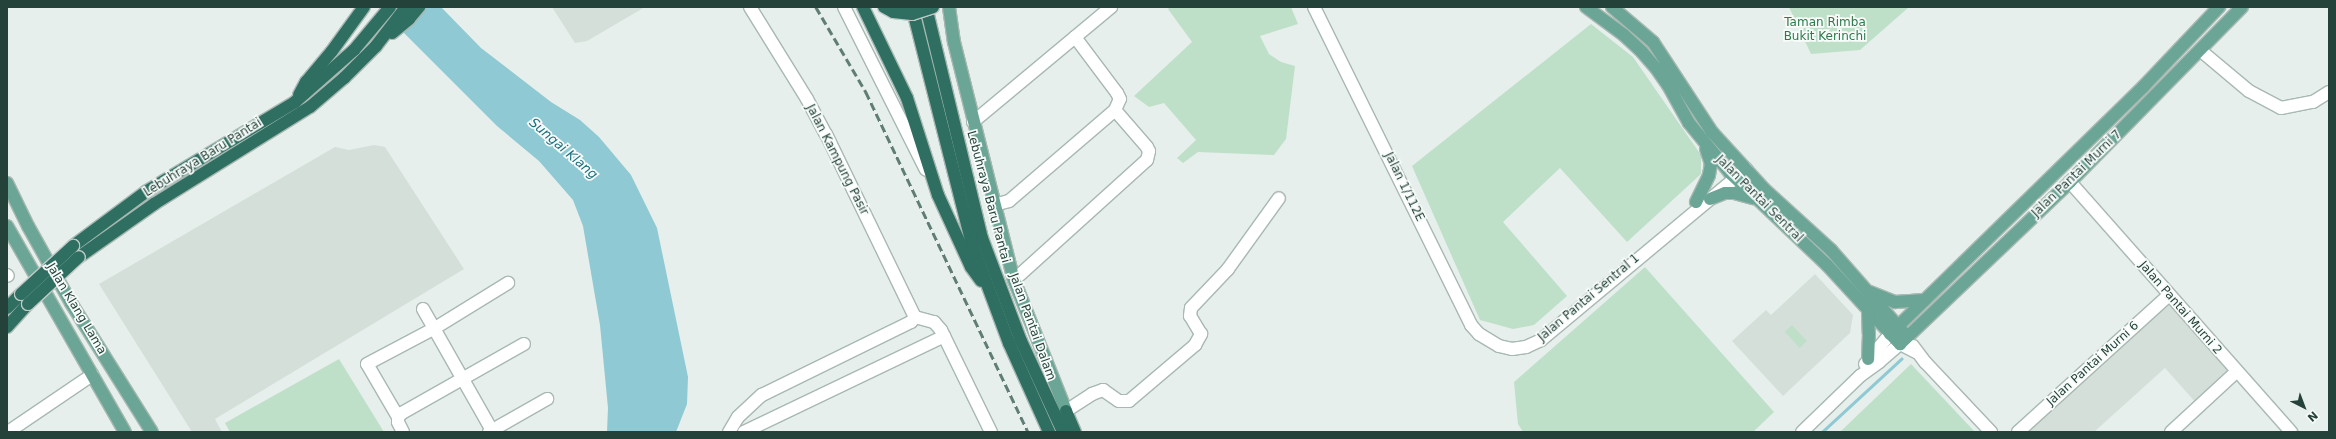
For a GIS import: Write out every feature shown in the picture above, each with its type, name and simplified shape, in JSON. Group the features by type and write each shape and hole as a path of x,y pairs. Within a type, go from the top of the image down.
{"highway":[{"path":"295,102 306,82 332,51 364,7"},
{"name":"Lebuhraya Baru Pantai","path":"7,308 73,246 147,192 295,102 354,50 390,7"},
{"name":"Lebuhraya Baru Pantai","path":"7,327 28,304 79,257 160,200 310,108 344,78 376,46 406,7"},
{"path":"376,46 409,19 418,7"},
{"path":"863,7 897,75 916,125 938,195 971,267 988,290"},
{"path":"884,7 893,12 912,14 932,7"},
{"path":"912,7 972,244 1009,343 1049,432"},
{"name":"Lebuhraya Baru Pantai","path":"926,7 982,238 1019,334 1062,432"},
{"path":"1066,411 1075,432"}],"main road":[{"name":"Jalan Pantai Dalam","path":"949,7 954,42 973,122 1014,280 1066,411"},
{"name":"Jalan Pantai Sentral","path":"1586,7 1624,35 1656,68 1689,123 1732,176 1827,265 1868,310 1894,330"},
{"name":"Jalan Pantai Sentral","path":"1612,7 1653,42 1712,132 1784,208 1831,250 1867,291 1894,330"},
{"name":"Jalan Pantai Murni 7","path":"1894,330 2144,86 2219,7"},
{"name":"Jalan Pantai Murni 7","path":"1903,340 2070,182 2242,7"},
{"path":"1642,52 1653,42"},
{"path":"1696,202 1709,175 1710,164 1703,142"},
{"name":"Jalan Klang Lama","path":"7,183 28,226 71,303 152,432"},
{"path":"1710,199 1725,193 1734,193 1747,195 1759,201"},
{"name":"Jalan Klang Lama","path":"7,226 125,432"},
{"path":"1867,291 1895,302 1925,300"},
{"path":"1868,310 1870,334 1868,359"},
{"path":"1894,330 1903,340"}],"street":[{"name":"Jalan Kampung Pasir","path":"750,7 807,99 826,134 915,317"},
{"path":"844,7 864,44 938,195"},
{"path":"973,122 1111,7"},
{"name":"Jalan 1/112E","path":"1314,7 1471,325 1489,340 1512,349"},
{"path":"994,205 1009,201 1115,110 1120,99 1117,93 1075,37"},
{"path":"2200,50 2249,91 2281,108 2313,102 2329,92"},
{"path":"1014,280 1147,160 1149,151 1147,147 1115,110"},
{"name":"Jalan Pantai Sentral 1","path":"1644,252 1650,242 1696,202 1744,166"},
{"name":"Jalan Pantai Sentral 1","path":"1512,349 1526,347 1541,340 1644,252 1655,246 1710,199 1732,176"},
{"name":"Jalan Pantai Murni 2","path":"2070,182 2168,296 2288,431"},
{"path":"1066,411 1092,394 1103,390 1119,401 1129,401 1195,345 1201,334 1190,316 1192,308 1228,269 1279,198"},
{"path":"403,432 398,422 398,417 367,364 434,328 508,283"},
{"name":"Jalan Pantai Murni 6","path":"2018,432 2168,296"},
{"path":"423,309 463,378 491,431 547,399"},
{"path":"729,432 738,417 762,395 911,322 915,317 934,322 944,336 991,432"},
{"path":"1860,376 1868,359 1894,330"},
{"path":"744,432 944,336"},
{"path":"1802,432 1860,376 1880,362 1903,340 1991,432"},
{"path":"398,417 402,413 524,344"},
{"path":"2171,432 2236,372"},
{"path":"8,432 92,375"}],"shaded area":[{"path":"552,7 645,7 587,41 575,43"},
{"path":"374,145 385,147 464,269 215,419 222,432 192,432 99,284 335,147 349,150"},
{"path":"1815,274 1853,315 1850,333 1783,396 1732,341 1766,310 1771,315"},
{"path":"2168,301 2232,373 2197,404 2165,368 2094,432 2023,432"}],"green space":[{"path":"1170,7 1291,7 1298,24 1260,36 1269,54 1281,62 1295,66 1286,139 1274,155 1198,152 1183,163 1177,158 1196,140 1164,103 1149,107 1134,96 1192,42 1168,9"},
{"name":"Taman Rimba Bukit Kerinchi","path":"1789,7 1909,7 1860,50 1811,54"},
{"path":"1591,24 1633,57 1701,155 1701,174 1627,242 1560,168 1503,222 1567,296 1534,325 1513,329 1480,320 1412,166"},
{"path":"1645,267 1774,412 1753,432 1523,432 1518,424 1514,382"},
{"path":"1792,325 1807,341 1800,348 1785,332"},
{"path":"339,359 384,432 230,432 225,423"},
{"path":"1911,364 1975,432 1840,432"}],"water":[{"name":"Sungai Klang","path":"378,7 441,7 481,48 551,102 580,120 599,137 631,175 657,228 688,377 687,404 676,432 607,432 608,408 600,325 583,226 573,200 539,161 497,126"}],"waterway":[{"path":"1822,432 1901,359"}],"railway":[{"path":"816,7 866,92 1028,432"}]}
